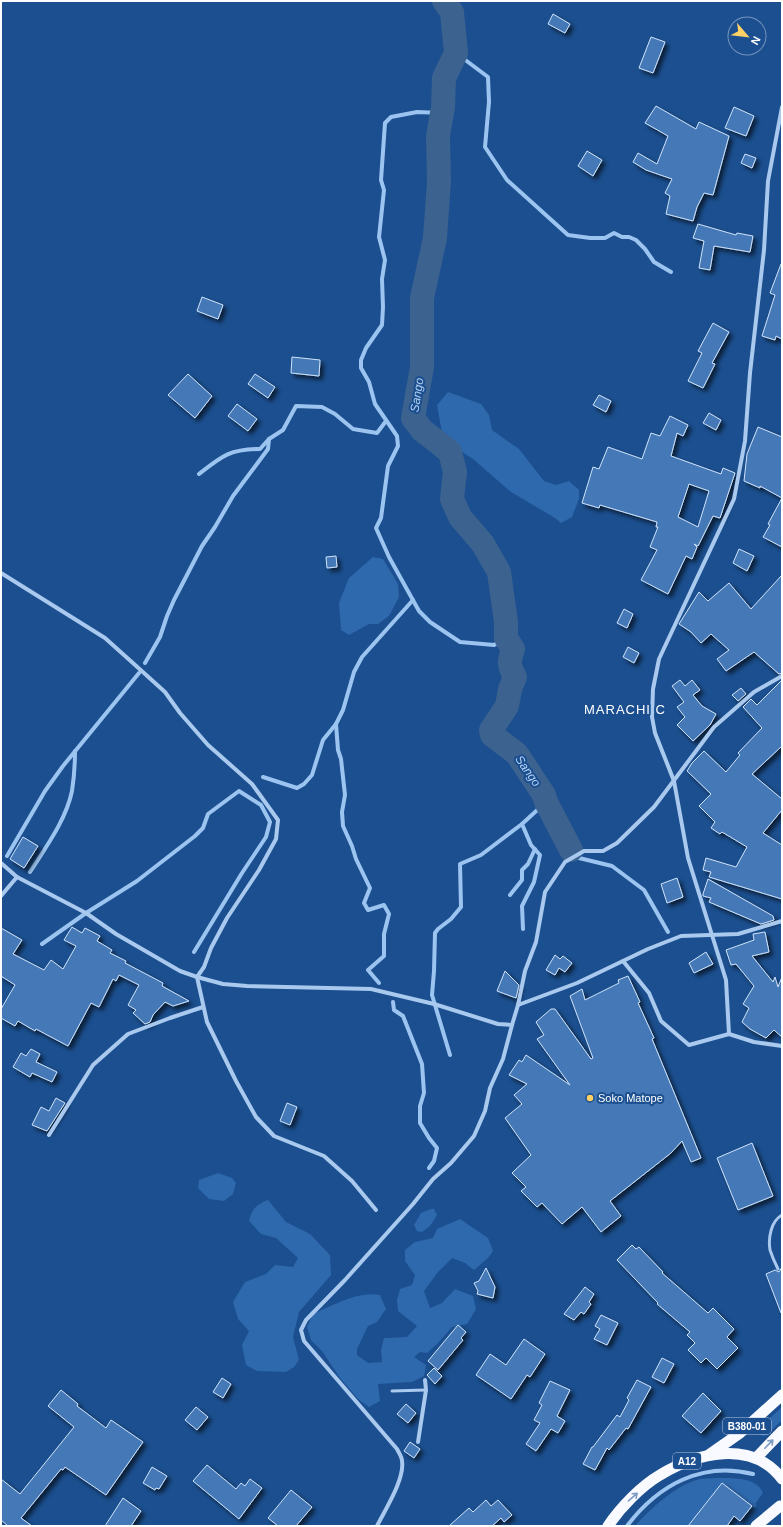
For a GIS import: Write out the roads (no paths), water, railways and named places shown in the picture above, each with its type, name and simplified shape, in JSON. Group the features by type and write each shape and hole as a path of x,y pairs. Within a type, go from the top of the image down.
{"highway":[{"name":"B380-01","path":"710,1454 740,1433 782,1395"},
{"name":"B380-01","path":"756,1458 782,1431"},
{"name":"A12","path":"608,1526 629,1500 658,1475 684,1462 710,1454 737,1454 756,1458 770,1467 782,1479"},
{"path":"756,1526 781,1506"}],"street":[{"path":"729,1034 726,980 688,858 674,781 655,733 652,717 653,689 659,659 734,499 744,441 764,250 768,181 782,107"},
{"path":"1,572 105,638 165,692 180,713 208,745 252,784 278,820 276,839 259,870 227,918 211,948 204,967 197,977 203,1007 207,1022 236,1081 256,1117 274,1136 324,1156 352,1181 376,1210"},
{"path":"376,1526 392,1499 401,1473 402,1461 397,1449 304,1341 301,1330 306,1320 345,1280 413,1204 433,1179 451,1163 474,1136 485,1111 490,1088 503,1059 518,1004 525,971 536,942 545,892 556,874 565,862 584,851 603,851 617,843 649,812 714,727 754,692 782,676"},
{"path":"1,863 17,877 86,913 116,934 180,971 197,977 223,984 247,986 371,989 434,1004 498,1024 512,1025"},
{"path":"1,896 17,877"},
{"path":"518,1004 577,984 623,961 681,936 738,934 782,921"},
{"path":"623,961 649,993 661,1021 689,1045 729,1034 754,1042 782,1046"},
{"path":"49,1135 93,1065 128,1034 203,1007"},
{"path":"418,1442 426,1390 425,1380"}],"lane":[{"path":"778,1269 770,1250 770,1234 774,1223 782,1215"},
{"path":"392,1391 426,1390"}],"waterway":[{"name":"Sango","path":"444,1 452,12 456,53 444,78 443,107 438,136 439,181 435,238 422,298 422,367 413,418 422,430 450,452 455,472 452,499 460,517 483,544 499,572 506,622 506,638 513,649 510,666 515,677 510,689 507,706 491,730 492,735 517,754 544,795 546,802 571,850"},
{"path":"456,53 488,77 489,102 485,147 507,180 568,235 590,238 605,238 614,233 622,237 629,237 636,240 645,249 654,262 671,272"},
{"path":"442,113 417,112 391,117 385,123 381,180 384,190 379,237 385,260 382,279 382,325 366,348 361,360 361,368 369,382 375,404 397,436 398,446 388,466 381,518 376,528 389,557 419,611 430,622 460,642 494,645 506,638"},
{"path":"199,474 220,458 234,452 260,449 269,439 283,430 296,406 322,407 335,414 353,429 377,433 386,421"},
{"path":"145,663 160,637 174,600 202,546 233,496 268,449 269,439"},
{"path":"263,777 297,788 304,784 312,775 323,740 336,724 343,710 354,672 362,657 413,600"},
{"path":"7,856 45,791 63,766 139,673"},
{"path":"336,724 338,750 341,759 345,795 342,812 343,826 356,859 370,888 364,903 368,910 384,905 389,914 384,934 384,956 368,970 379,983"},
{"path":"30,872 55,833 69,802 75,766 75,751"},
{"path":"42,944 86,913 137,881 195,836 203,828 208,814 239,791 261,805 270,822 266,837 242,873 194,952"},
{"path":"523,929 522,906 534,882 540,855 531,845 522,824 546,802"},
{"path":"450,1055 432,995 435,933 451,919 461,907 460,864 481,855 522,824"},
{"path":"510,895 522,880 522,870 528,864 535,849"},
{"name":"Sango","path":"579,858 612,866 644,890 668,932"},
{"path":"393,1002 394,1010 403,1016 422,1064 424,1093 420,1106 420,1123 437,1148 434,1161 429,1168"},
{"path":"627,1526 639,1511 653,1499 667,1488 682,1480 699,1474 716,1471 734,1471 753,1474"}],"place":[{"name":"Soko Matope","path":"590,1098"}],"district":[{"name":"MARACHI C","path":"625,709"}]}
